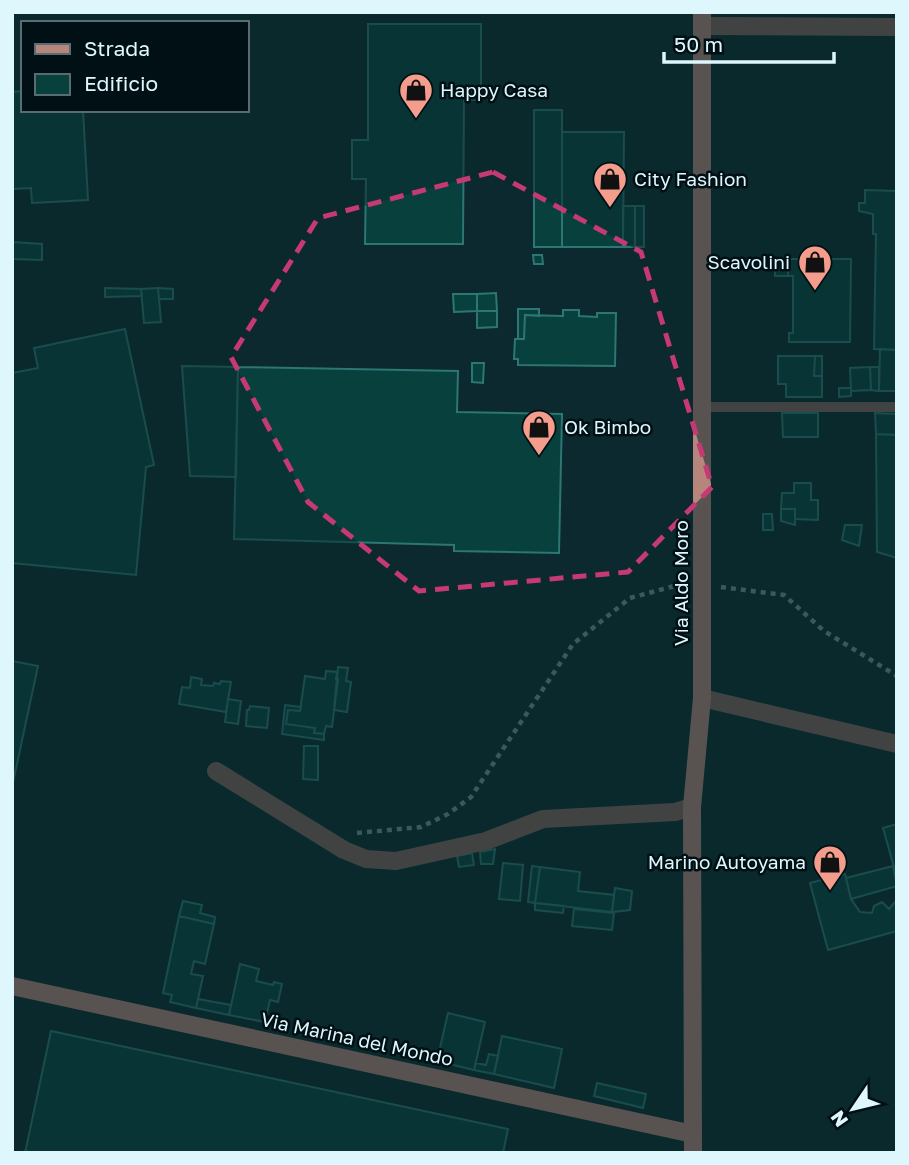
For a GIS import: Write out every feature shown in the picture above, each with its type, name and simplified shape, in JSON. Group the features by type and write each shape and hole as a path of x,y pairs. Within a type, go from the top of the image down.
{"main road":[{"name":"Via Aldo Moro","path":"693,1153 692,807 702,698 702,19"},
{"name":"Via Marina del Mondo","path":"12,986 693,1134"}],"street":[{"path":"702,19 897,27"},
{"path":"702,698 897,744"},
{"path":"216,771 329,841 366,859 396,860 486,841 543,820 675,812 692,807"}],"lane":[{"path":"702,407 897,407"}],"path":[{"path":"329,841 365,831 421,827 448,814 471,797 573,644 631,598 678,586"},
{"path":"721,587 784,595 824,631 897,676"}],"highlighted area":[{"path":"493,172 641,252 712,487 628,572 419,591 308,502 231,357 318,218"}],"building":[{"name":"Happy Casa","path":"368,24 481,24 481,100 464,100 463,244 365,244 366,179 352,179 352,140 368,140"},
{"path":"21,91 21,112 83,112 88,200 32,203 31,188 12,189 12,92"},
{"path":"534,110 562,110 562,247 534,247"},
{"path":"562,132 624,132 623,247 562,247"},
{"path":"865,190 897,191 897,350 874,349 876,234 873,234 873,214 859,211 859,203 865,203"},
{"path":"623,206 635,206 635,247 623,247"},
{"path":"635,206 644,206 644,247 635,247"},
{"path":"12,242 42,244 42,260 12,259"},
{"path":"533,255 542,255 543,264 534,264"},
{"path":"775,259 788,259 788,276 775,276"},
{"path":"788,259 851,259 850,342 789,342 789,333 793,333 793,276 788,276"},
{"path":"105,288 141,289 142,296 105,297"},
{"path":"158,288 173,289 173,299 159,299"},
{"path":"158,288 161,322 144,323 141,289"},
{"path":"496,293 497,311 477,311 477,294"},
{"path":"453,294 477,294 477,311 454,312"},
{"path":"518,309 539,309 539,316 525,315 524,339 518,339"},
{"path":"563,310 579,310 579,316 597,317 597,313 616,313 615,366 518,365 518,359 514,359 515,339 524,339 525,315 563,316"},
{"path":"477,311 497,311 497,327 477,328"},
{"path":"125,329 154,465 146,467 136,575 12,563 12,373 38,368 34,348"},
{"path":"880,349 897,350 897,391 879,391"},
{"path":"778,356 815,356 814,376 822,376 822,397 786,397 786,384 778,384"},
{"path":"815,356 822,356 822,376 814,376"},
{"path":"472,363 484,363 483,383 472,382"},
{"path":"182,366 238,367 236,477 190,476"},
{"path":"238,367 458,371 457,412 562,414 559,553 454,551 454,545 234,539"},
{"path":"870,367 879,367 879,391 871,390"},
{"path":"870,367 871,390 851,391 850,368"},
{"path":"839,388 851,388 851,396 839,397"},
{"path":"782,413 818,413 818,437 783,437"},
{"path":"875,413 897,414 897,435 876,434"},
{"path":"876,434 897,435 897,558 877,552"},
{"path":"794,483 811,483 811,500 818,500 818,520 795,519 795,509 781,509 782,493 794,493"},
{"path":"781,509 795,509 795,525 781,521"},
{"path":"763,514 772,514 773,530 763,530"},
{"path":"845,525 862,525 859,546 842,540"},
{"path":"12,661 38,666 12,787"},
{"path":"338,667 348,668 346,681 351,682 347,712 334,710"},
{"path":"326,671 337,672 338,679 332,727 326,726 324,734 314,733 315,728 286,724 288,710 300,711 305,676 325,679"},
{"path":"191,677 202,679 201,685 213,686 221,681 231,682 226,712 179,704 182,687 190,688"},
{"path":"228,699 241,701 238,724 225,722"},
{"path":"285,705 301,707 300,711 288,710 286,724 315,728 314,733 324,734 324,740 282,734"},
{"path":"250,706 269,708 267,728 246,726 247,710"},
{"path":"304,746 318,746 318,780 303,779"},
{"path":"897,824 897,878 883,828"},
{"path":"495,849 493,864 481,864 480,852"},
{"path":"472,853 474,865 459,867 457,856"},
{"path":"503,863 523,865 520,901 499,899"},
{"path":"532,866 540,867 535,903 528,902"},
{"path":"893,866 897,886 851,899 846,878"},
{"path":"540,867 580,872 578,891 614,895 612,912 535,903"},
{"path":"845,874 851,899 860,912 872,913 874,906 882,902 889,909 897,900 897,931 828,950 810,883"},
{"path":"615,888 632,891 630,910 612,912"},
{"path":"183,901 202,905 200,913 215,917 214,924 179,916"},
{"path":"535,903 564,906 563,913 535,910"},
{"path":"574,909 614,913 612,930 572,926"},
{"path":"179,916 214,924 205,964 194,961 191,974 203,976 196,1008 170,1002 172,995 163,993"},
{"path":"240,964 259,969 256,981 282,984 278,1002 270,1000 265,1022 229,1015"},
{"path":"198,999 231,1005 229,1015 196,1008"},
{"path":"448,1013 485,1022 474,1070 437,1061"},
{"path":"51,1031 508,1129 503,1153 25,1153"},
{"path":"502,1036 562,1049 554,1088 494,1074"},
{"path":"489,1054 498,1056 494,1074 474,1070 476,1063 486,1065"},
{"path":"597,1083 646,1094 643,1108 594,1096"}],"place":[{"name":"Happy Casa","path":"416,120"},
{"name":"City Fashion","path":"610,209"},
{"name":"Scavolini","path":"815,292"},
{"name":"Ok Bimbo","path":"539,457"},
{"name":"Marino Autoyama","path":"830,892"}]}
